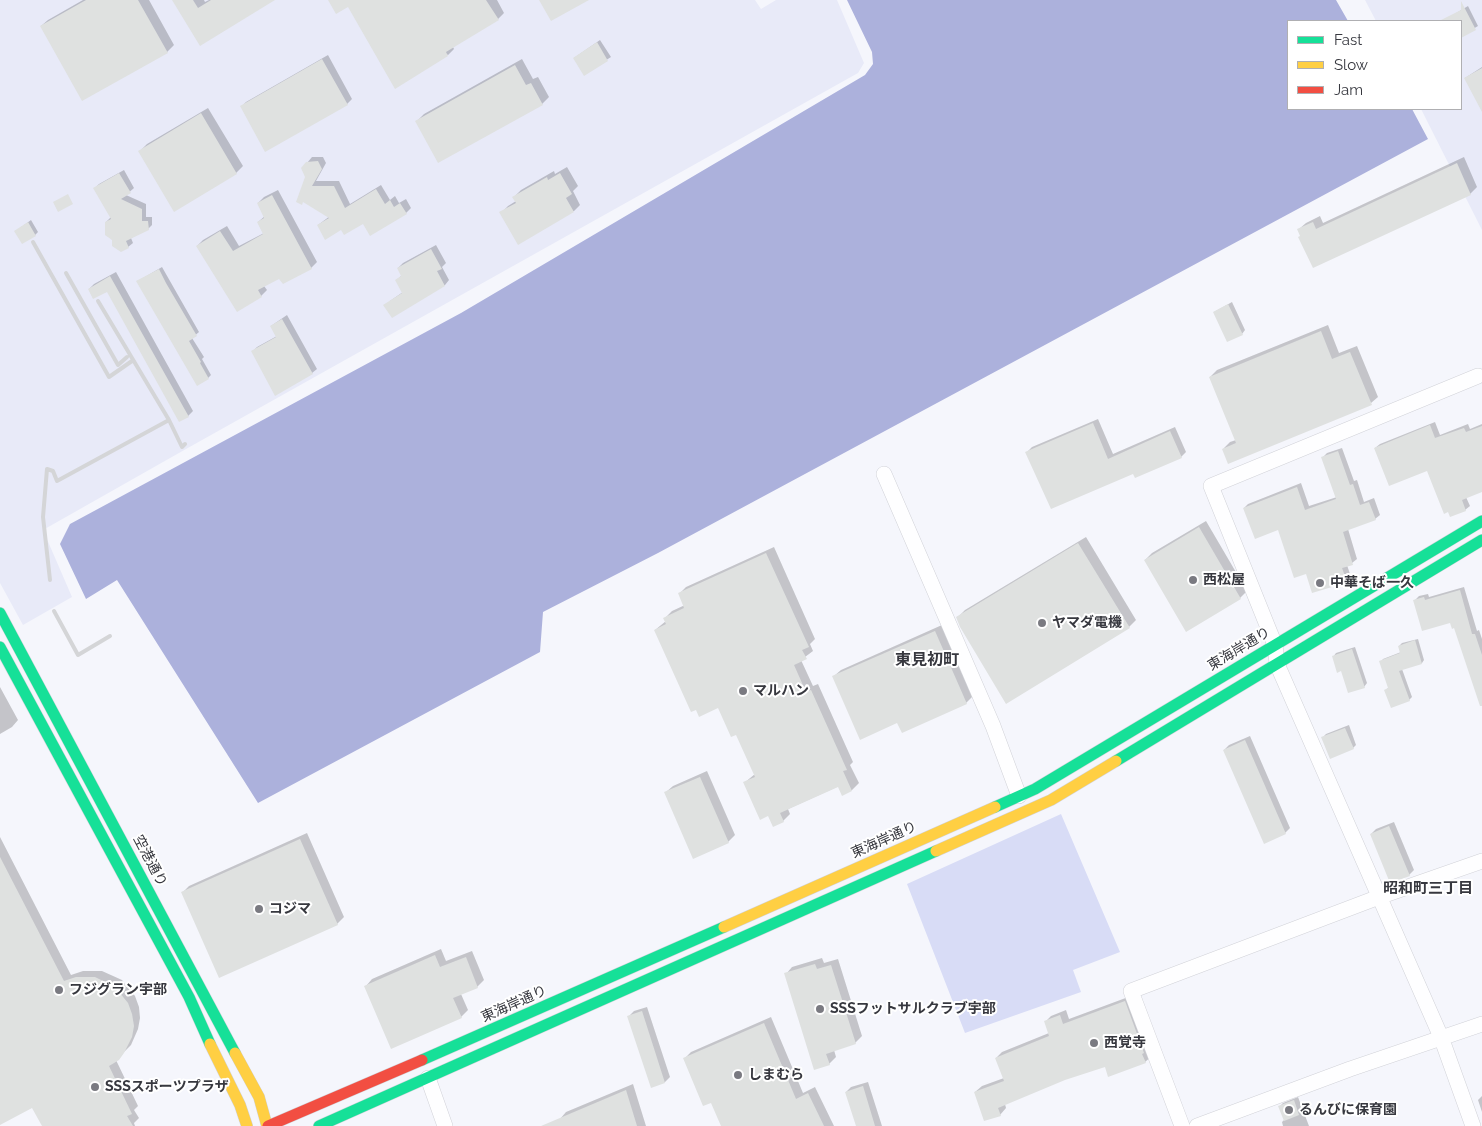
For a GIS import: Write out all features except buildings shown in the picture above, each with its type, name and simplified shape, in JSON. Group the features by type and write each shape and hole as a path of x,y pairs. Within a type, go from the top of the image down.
{"street":[{"path":"1473,1126 1441,1037 1277,664 1275,645 1212,486 1478,376"},
{"path":"884,474 992,726 1019,796"},
{"name":"東海岸通り","path":"267,1126 423,1060 1019,796 1063,774 1482,521"},
{"path":"319,1126 1051,800 1482,540"},
{"name":"空港通り","path":"0,613 259,1097 267,1126"},
{"path":"0,647 189,997 216,1060 240,1106 248,1126"},
{"path":"1182,1126 1131,991 1480,860"},
{"path":"1196,1126 1350,1069 1482,1024"},
{"path":"428,1078 445,1126"}],"shaded area":[{"path":"0,0 755,0 761,9 776,0 837,0 864,63 858,73 43,530 72,597 23,625 0,583"},
{"path":"1365,0 1482,0 1482,230 1422,110 1462,110 1462,20 1375,20"},
{"path":"1061,814 1120,952 1073,970 1081,992 965,1033 907,884"}],"water":[{"path":"847,0 1336,0 1347,20 1287,20 1287,110 1413,110 1428,139 658,553 543,612 540,652 258,803 117,580 86,599 60,544 70,524 461,313 865,75 873,64 872,52"}],"railway":[{"path":"33,242 109,377 132,361"},
{"path":"66,273 118,365 127,357"},
{"path":"98,301 169,420 182,447 185,444"},
{"path":"50,580 43,517 47,469 53,471 57,481 169,420"},
{"path":"54,611 78,655 110,636"}],"traffic: fast":[{"path":"995,807 1035,789 1482,521"},
{"path":"1116,761 1482,540"},
{"path":"0,613 235,1053"},
{"path":"0,647 189,997 210,1044"},
{"path":"319,1126 936,851"},
{"path":"422,1060 724,927"}],"traffic: slow":[{"path":"936,851 1051,800 1116,761"},
{"path":"724,927 995,807"},
{"path":"210,1044 240,1105 247,1126"},
{"path":"235,1053 259,1097 267,1126"}],"traffic: jam":[{"path":"268,1126 422,1060"}],"place":[{"name":"西松屋","path":"1193,580"},
{"name":"中華そば一久","path":"1320,583"},
{"name":"ヤマダ電機","path":"1042,623"},
{"name":"マルハン","path":"743,691"},
{"name":"コジマ","path":"259,909"},
{"name":"フジグラン宇部","path":"59,990"},
{"name":"SSSフットサルクラブ宇部","path":"820,1009"},
{"name":"西覚寺","path":"1094,1043"},
{"name":"しまむら","path":"738,1075"},
{"name":"SSSスポーツプラザ","path":"95,1087"},
{"name":"るんびに保育園","path":"1289,1110"}],"district":[{"name":"東見初町","path":"927,660"},
{"name":"昭和町三丁目","path":"1428,888"}]}
